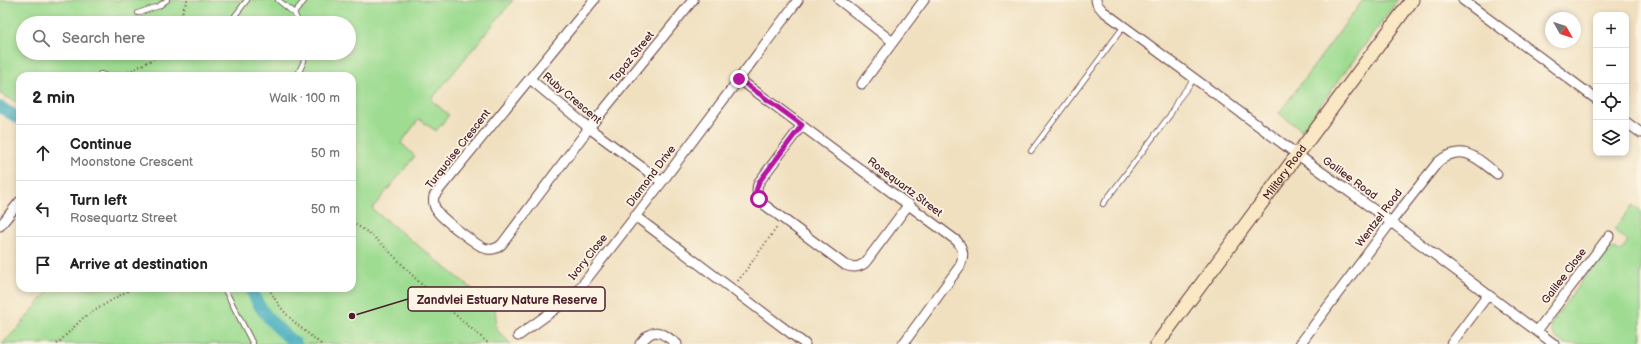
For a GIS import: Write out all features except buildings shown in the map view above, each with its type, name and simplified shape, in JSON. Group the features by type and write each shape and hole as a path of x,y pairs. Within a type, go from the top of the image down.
{"main road":[{"name":"Military Road","path":"1157,344 1412,0"}],"street":[{"name":"Ruby Crescent","path":"594,0 530,79 589,128 662,182"},
{"name":"Topaz Street","path":"589,128 693,0"},
{"name":"Diamond Drive","path":"798,0 635,216 805,344"},
{"path":"839,0 893,42"},
{"path":"862,84 924,0"},
{"name":"Galilee Road","path":"1096,0 1097,4 1103,11 1391,222 1554,344"},
{"path":"1463,0 1593,97"},
{"name":"Turquoise Crescent","path":"530,79 436,194 434,204 439,214 480,246 489,249 500,247 589,128"},
{"name":"Rosequartz Street","path":"739,79 957,241 963,252 963,259 960,266 903,344"},
{"path":"1629,124 1641,133"},
{"path":"802,125 759,182 756,189 762,203 849,267 857,267 865,263 909,204"},
{"name":"Wentzel Road","path":"1300,344 1438,162 1453,153 1470,154 1497,174"},
{"path":"0,226 16,206"},
{"name":"Ivory Close","path":"518,336 565,302 579,289 635,216"},
{"name":"Galilee Close","path":"1537,331 1609,236"},
{"path":"1451,344 1488,295"},
{"path":"640,344 649,334 657,332 662,333 677,344"}],"lane":[{"path":"138,13 159,6 167,0"},
{"path":"235,16 247,0"},
{"path":"278,0 294,13 296,16"},
{"path":"294,13 305,0"},
{"path":"1031,151 1124,26"},
{"path":"299,72 304,60"},
{"path":"1103,204 1170,115 1177,101 1194,78"},
{"path":"226,292 253,344"}],"path":[{"path":"181,16 187,0"},
{"path":"129,72 151,60"},
{"path":"732,289 784,219"},
{"path":"356,225 363,228 418,281 489,344"},
{"path":"57,344 84,317 125,292"},
{"path":"271,292 276,302 289,318 321,344"}],"green space":[{"path":"0,0 513,0 431,100 449,115 436,131 419,119 401,143 415,156 372,209 495,307 497,330 511,344 2,344 17,329 48,292 356,292 356,72 16,72 16,101 0,94"},
{"path":"1363,0 1398,0 1302,130 1279,113"},
{"path":"1633,205 1641,211 1641,344 1564,344 1554,335 1551,323 1602,253 1608,248 1620,252 1628,241 1614,230"}],"waterway":[{"path":"0,107 16,117"},
{"path":"252,292 254,297 269,319 296,344"}],"place":[{"name":"Zandvlei Estuary Nature Reserve","path":"352,316"}],"route":[{"path":"739,79 802,125 759,182 756,191 759,199"}]}
